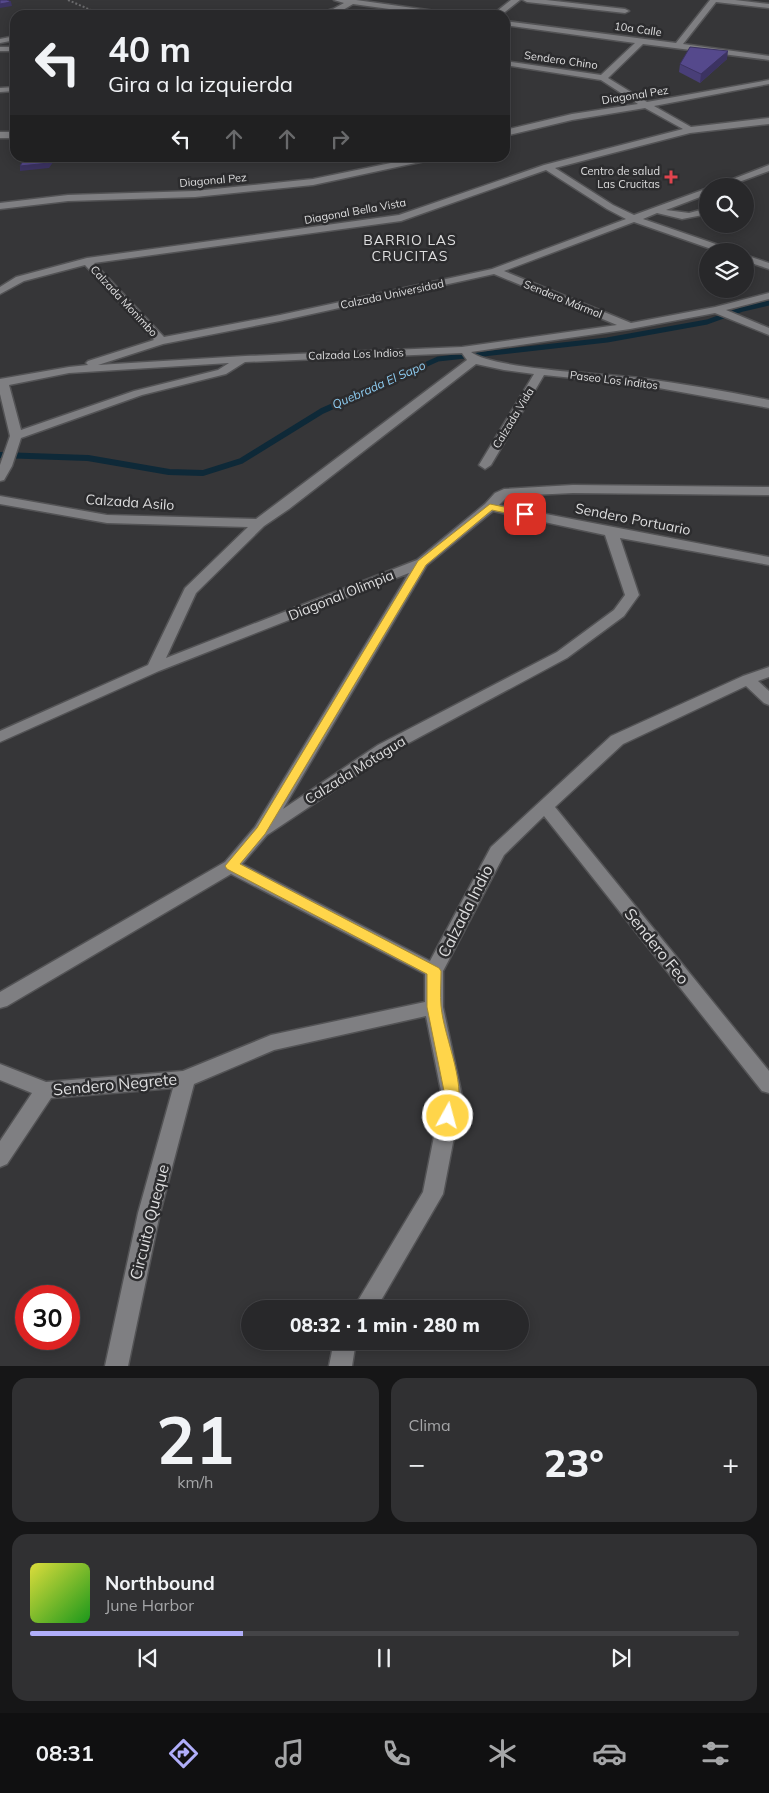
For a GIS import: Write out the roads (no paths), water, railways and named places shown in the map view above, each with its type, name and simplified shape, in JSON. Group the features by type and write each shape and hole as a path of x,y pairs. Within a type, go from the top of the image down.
{"street":[{"path":"338,0 414,10"},
{"path":"503,10 516,0"},
{"path":"527,0 625,11"},
{"path":"678,46 715,0 769,6"},
{"path":"760,5 767,0"},
{"path":"337,10 352,1"},
{"name":"10a Calle","path":"510,23 769,58"},
{"path":"603,78 641,41"},
{"name":"Sendero Chino","path":"510,64 603,78 645,105 690,130"},
{"name":"Diagonal Pez","path":"510,132 572,117 769,82"},
{"name":"Diagonal Bella Vista","path":"0,291 20,280 87,261 401,218 547,167 690,130 769,121"},
{"name":"Diagonal Pez","path":"0,206 68,198 196,194 313,182 406,162"},
{"path":"547,167 610,207 634,219 703,243"},
{"path":"742,178 769,168"},
{"name":"Calzada Universidad","path":"69,370 161,341 280,318 495,271 657,210 699,197"},
{"path":"657,210 678,217 699,214"},
{"name":"Calzada Monimbo","path":"87,261 161,341"},
{"path":"754,261 769,266"},
{"name":"Sendero Mármol","path":"495,271 630,326"},
{"name":"Calzada Los Indios","path":"2,382 69,370 245,359 462,350 721,312 769,296"},
{"path":"721,312 769,332"},
{"name":"Paseo Los Inditos","path":"462,350 474,360 504,367 642,382 769,404"},
{"path":"16,436 138,393 222,372 245,359"},
{"path":"154,668 190,591 259,523 284,506 474,360"},
{"name":"Calzada Vida","path":"486,465 541,371"},
{"path":"2,382 16,436 3,471"},
{"name":"Diagonal Olimpia","path":"0,737 154,668 422,563 490,507 500,496 508,492 573,489 769,491"},
{"name":"Calzada Asilo","path":"0,500 107,519 259,523"},
{"name":"Sendero Portuario","path":"490,507 611,532 769,561"},
{"name":"Calzada Motagua","path":"0,1001 231,866 261,831 384,749 562,656 619,613 632,595 611,532"},
{"path":"261,831 422,563"},
{"name":"Calzada Indio","path":"369,1300 433,1194 452,1096 434,1007 434,971 496,851 618,740 748,679 769,672"},
{"path":"748,679 769,700"},
{"name":"Sendero Feo","path":"545,806 769,1085"},
{"path":"231,866 434,971"},
{"name":"Sendero Negrete","path":"0,1072 45,1090 186,1078 271,1044 434,1007"},
{"name":"Circuito Queque","path":"116,1366 149,1213 186,1078"},
{"path":"0,1158 45,1090"},
{"path":"340,1366 343,1350"}],"waterway":[{"name":"Quebrada El Sapo","path":"418,368 438,359 607,340 707,322 743,309 769,303"},
{"name":"Quebrada El Sapo","path":"0,455 88,458 169,472 203,473 241,461 322,411 421,367"}],"place":[{"name":"Centro de salud Las Crucitas","path":"671,177"}],"district":[{"name":"BARRIO LAS CRUCITAS","path":"410,248"}]}
